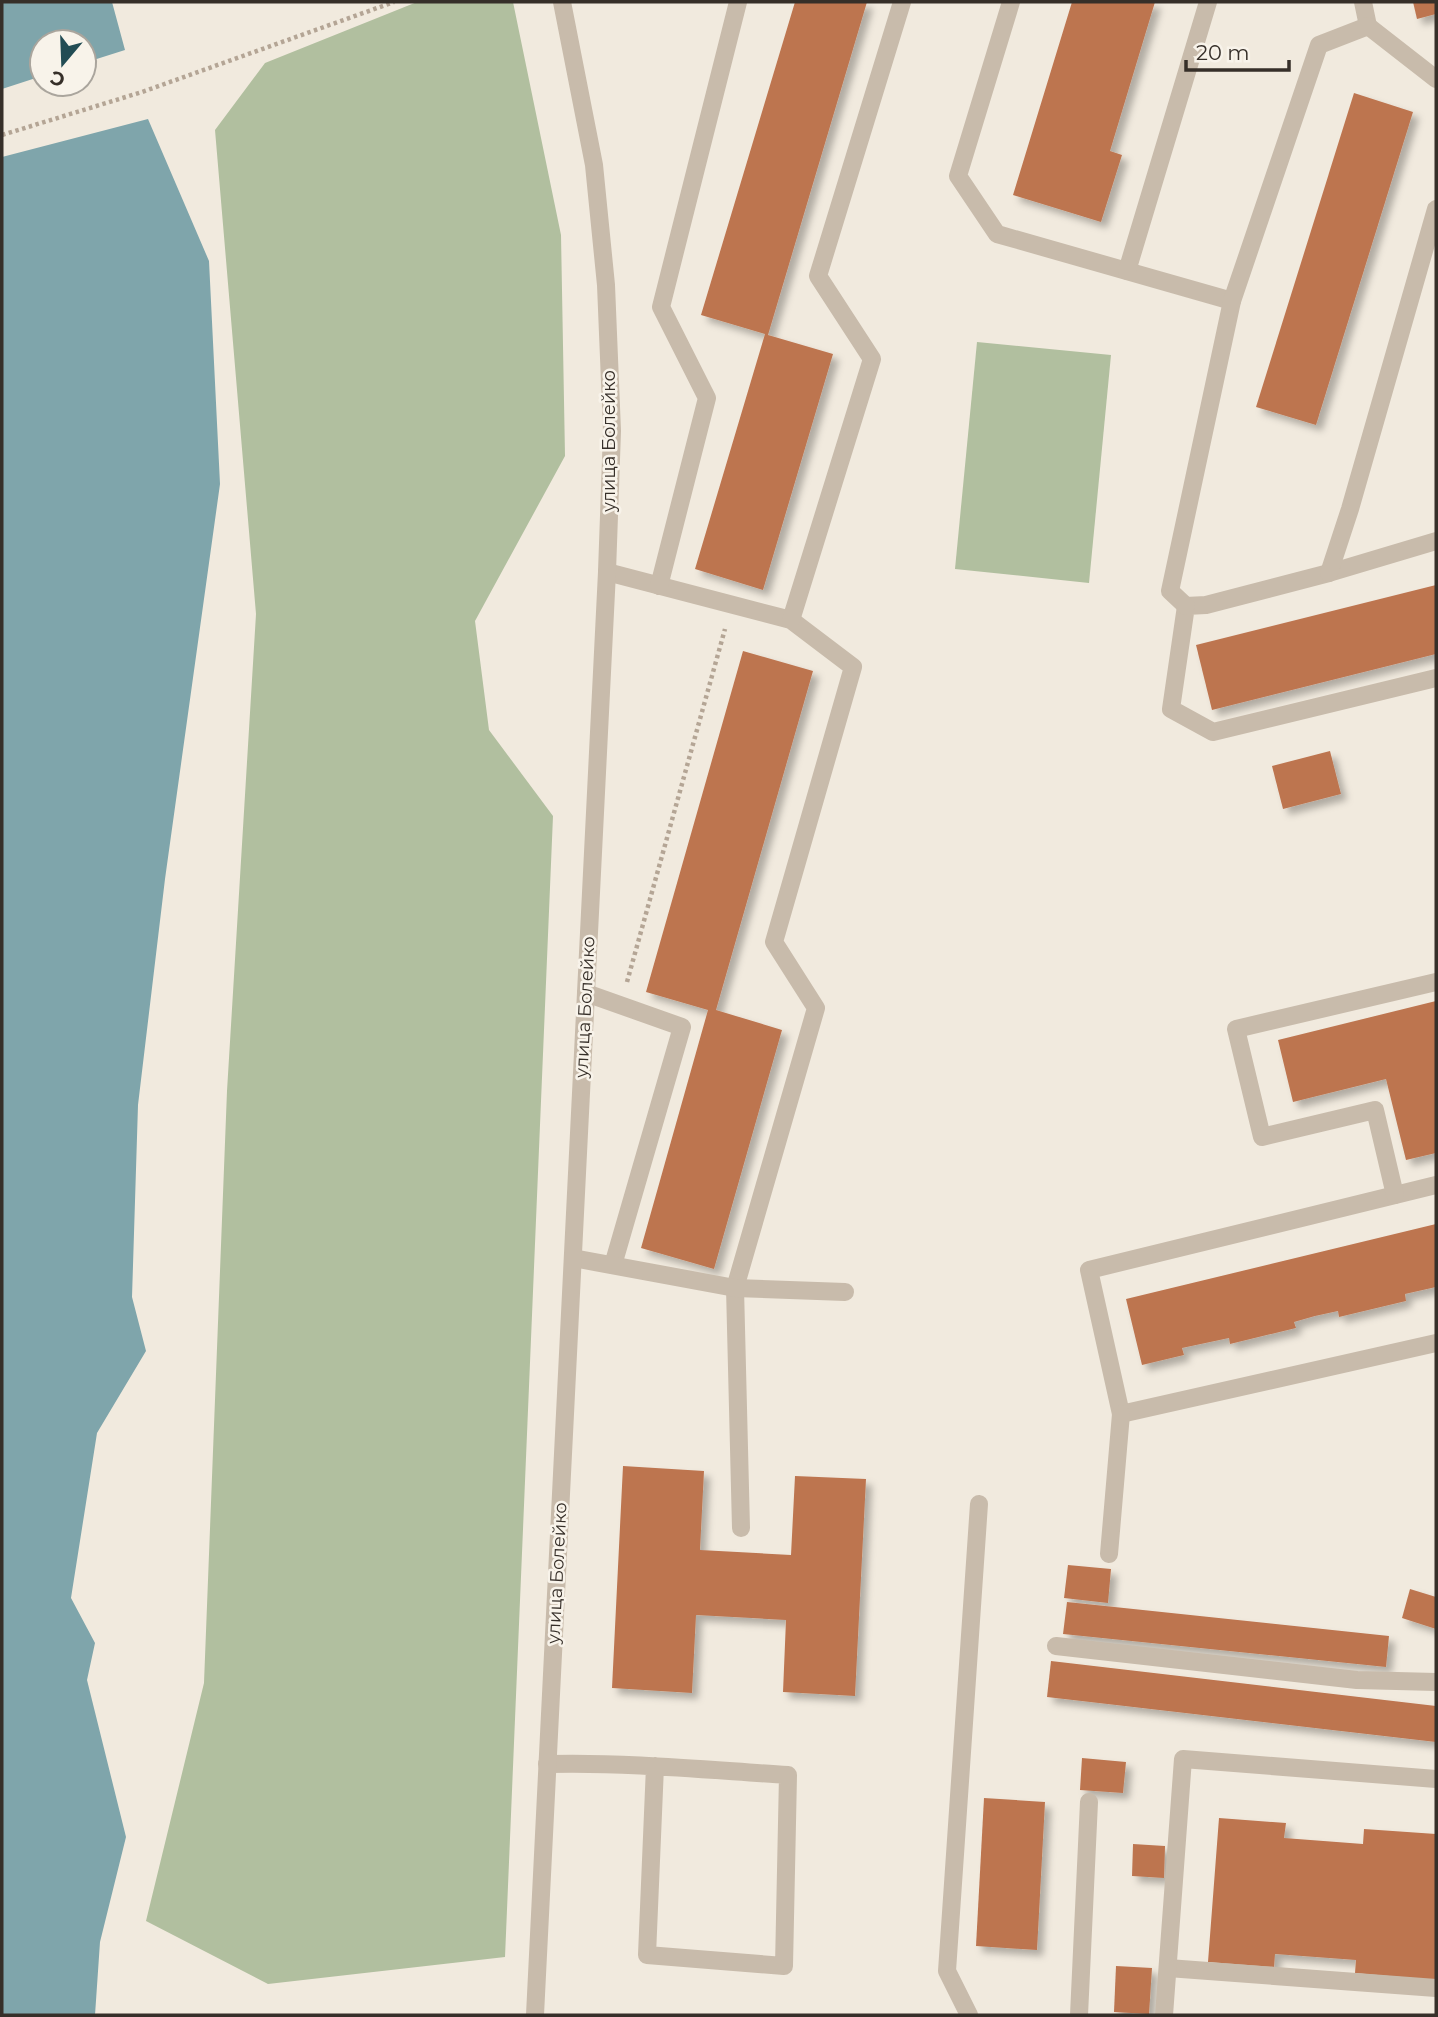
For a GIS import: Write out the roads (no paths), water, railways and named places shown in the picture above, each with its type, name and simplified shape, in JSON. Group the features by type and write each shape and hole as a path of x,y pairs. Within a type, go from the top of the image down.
{"street":[{"name":"улица Болейко","path":"535,2015 612,431 606,285 594,165 562,2"},
{"path":"659,586 707,398 661,307 737,2"},
{"path":"791,620 872,359 818,276 902,2"},
{"path":"1012,2 958,176 997,234 1232,301"},
{"path":"1127,271 1208,2"},
{"path":"1363,2 1368,26 1436,79"},
{"path":"1368,26 1320,45 1232,301 1170,590 1186,606 1206,605 1329,573 1436,541"},
{"path":"1329,573 1436,209"},
{"path":"607,572 791,620 853,667 774,942 816,1008 735,1288 741,1528"},
{"path":"1186,606 1171,709 1213,732 1436,678"},
{"path":"1395,1195 1374,1110 1262,1137 1236,1029 1436,982"},
{"path":"586,993 682,1027 612,1265"},
{"path":"1109,1554 1121,1414 1089,1270 1436,1185"},
{"path":"573,1258 735,1288 845,1292"},
{"path":"1121,1414 1436,1343"},
{"path":"969,2015 947,1971 979,1504"},
{"path":"1056,1646 1357,1680 1436,1682"},
{"path":"1164,2015 1183,1759 1436,1779"},
{"path":"548,1764 599,1763 655,1766 788,1775 784,1966 647,1955 655,1766"},
{"path":"1079,2015 1089,1802"},
{"path":"1168,1968 1436,1989"}],"water":[{"path":"2,2 112,2 125,50 98,59 98,28 28,28 28,81 2,89"},
{"path":"148,119 209,261 220,484 165,879 138,1105 132,1297 146,1351 97,1433 71,1598 95,1643 87,1680 126,1837 100,1942 95,2015 2,2015 2,157"}]}
